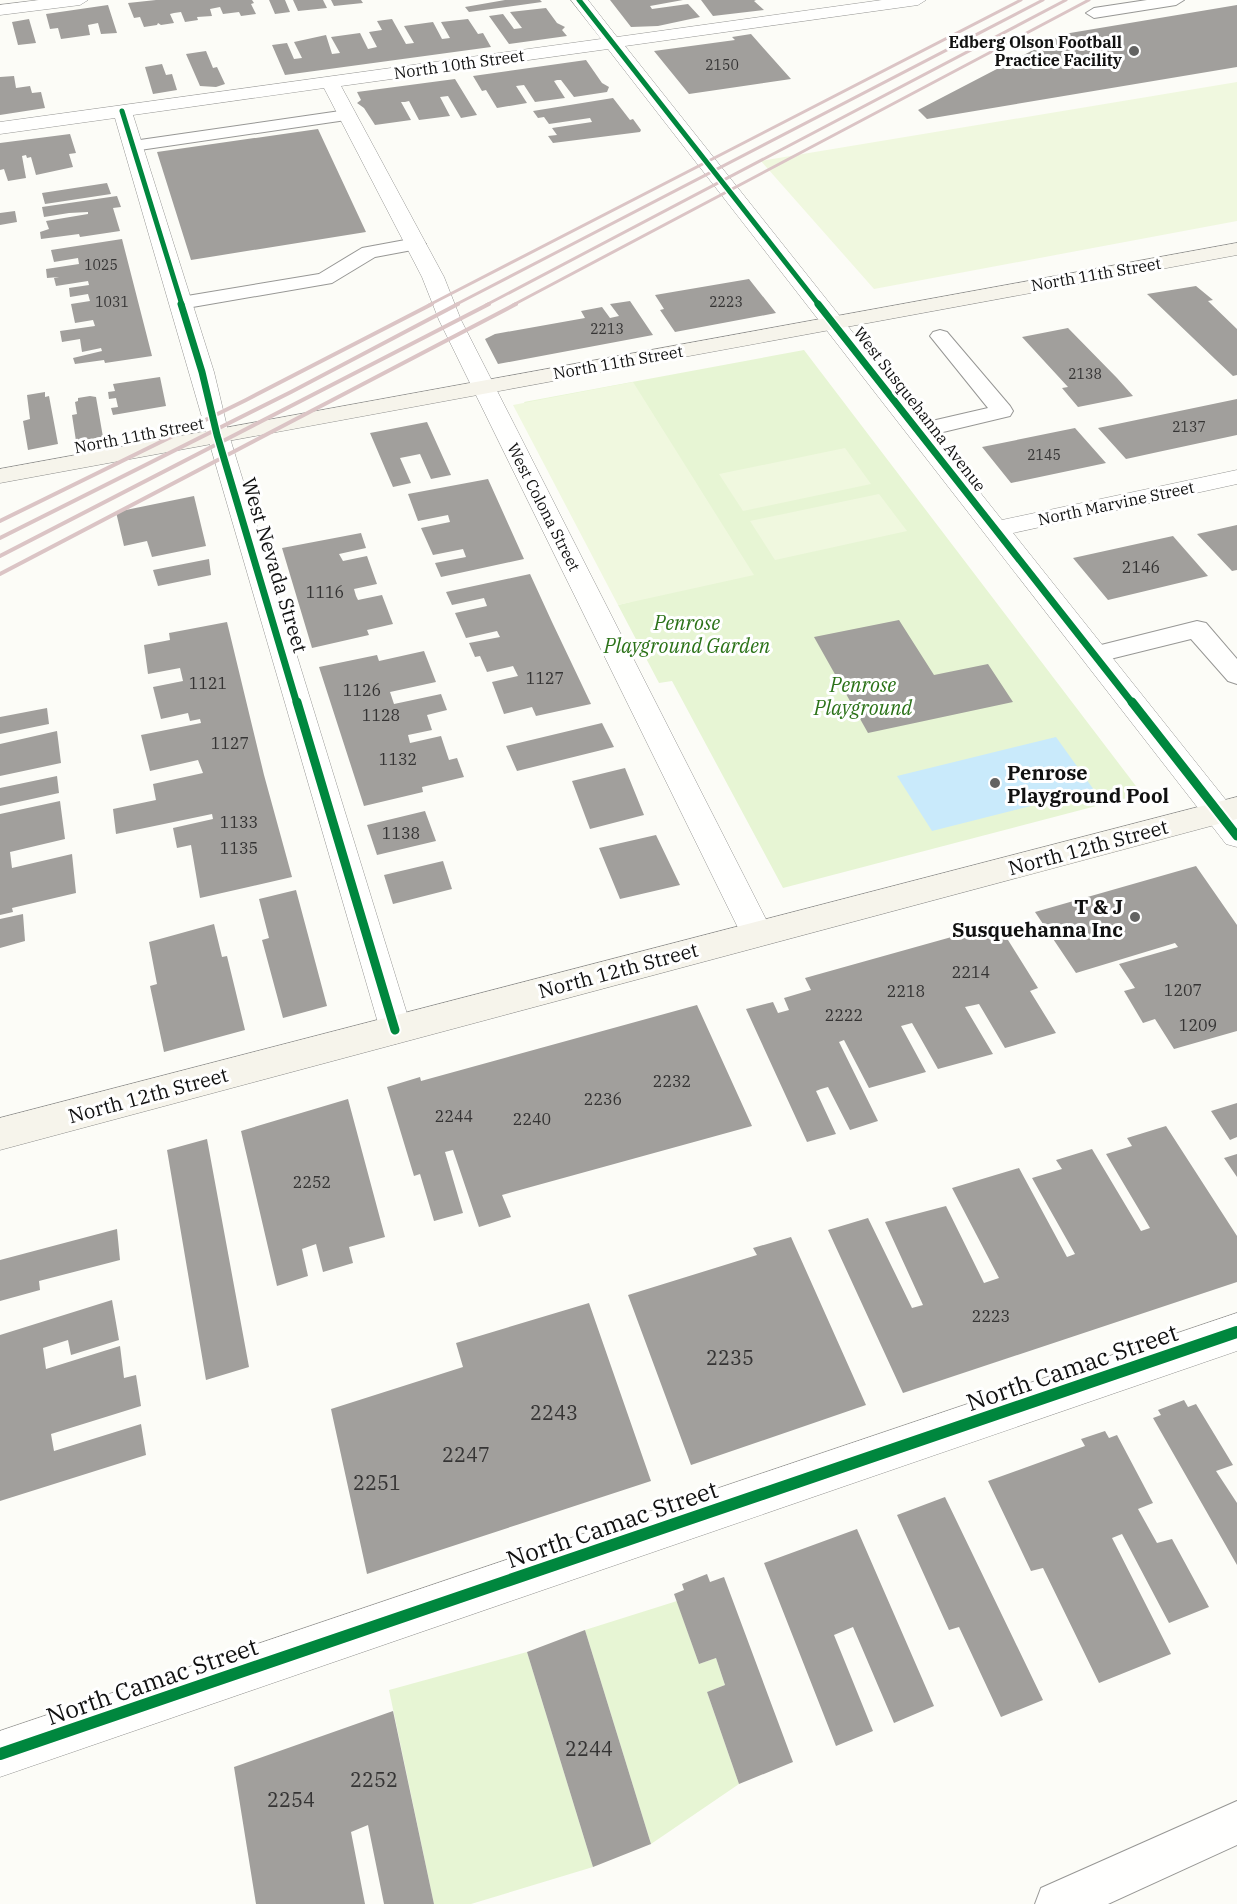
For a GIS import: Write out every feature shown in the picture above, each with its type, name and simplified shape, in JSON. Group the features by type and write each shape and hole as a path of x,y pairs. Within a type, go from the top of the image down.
{"main road":[{"name":"North 11th Street","path":"0,476 1236,250"},
{"name":"North 12th Street","path":"0,1134 757,933 1231,819"}],"street":[{"path":"0,10 80,0"},
{"name":"West Susquehanna Avenue","path":"579,0 1094,655 1231,819"},
{"path":"780,0 797,17"},
{"name":"North 10th Street","path":"0,128 918,0"},
{"name":"West Colona Street","path":"330,82 416,244 484,386 757,933"},
{"name":"West Nevada Street","path":"122,111 202,372 217,435 395,1029"},
{"name":"North Marvine Street","path":"995,529 1237,477"},
{"name":"North Camac Street","path":"0,1754 1237,1332"}],"lane":[{"path":"1094,13 1176,0"},
{"path":"132,146 347,115"},
{"path":"181,303 325,279 369,252 416,244"},
{"path":"918,431 1002,411 940,336"},
{"path":"1094,655 1197,628 1237,675"},
{"path":"1057,1904 1237,1822"}],"green space":[{"path":"1237,82 1237,221 874,289 761,161"},
{"name":"Penrose Playground","path":"804,350 1142,794 783,888 672,681 659,683 618,605 630,602 524,402"},
{"path":"633,382 754,575 618,605 513,405"},
{"path":"845,448 871,484 743,511 719,474"},
{"path":"879,494 907,531 775,560 750,521"},
{"path":"677,1601 699,1664 716,1658 725,1685 707,1692 739,1784 651,1844 585,1630"},
{"path":"527,1652 593,1867 471,1904 434,1904 389,1690"}],"water":[{"name":"Penrose Playground Pool","path":"1056,737 1094,790 932,831 897,776"}],"building":[{"path":"156,0 252,0 254,3 251,4 256,14 241,16 239,12 223,14 220,7 210,9 212,16 197,17 198,20 185,22 181,12 170,14 174,23 161,25 158,23 144,27 140,17 134,18 128,3"},
{"path":"269,0 285,0 290,12 275,14"},
{"path":"293,0 323,0 327,8 298,11"},
{"path":"331,0 361,0 363,3 334,6"},
{"path":"505,0 540,0 542,2 469,12 465,7"},
{"path":"610,0 683,0 650,6 652,9 688,4 700,17 658,26 631,27"},
{"path":"701,0 756,0 754,1 764,10 713,16"},
{"path":"108,5 117,33 101,34 98,23 88,25 90,35 61,39 58,28 50,29 46,14"},
{"name":"Edberg Olson Football Practice Facility","path":"1237,5 1237,67 927,119 918,110 1064,34"},
{"path":"546,8 557,23 565,27 562,30 567,36 509,44 489,16 503,14 514,29 522,28 510,12"},
{"path":"29,19 36,43 18,45 12,22"},
{"path":"392,19 406,44 414,43 404,26 433,22 442,39 450,38 441,22 468,19 478,34 483,33 491,47 285,75 272,45 287,43 294,59 302,58 294,42 326,35 332,54 340,53 331,37 360,33 368,49 377,47 369,32 382,30 377,21"},
{"path":"751,34 791,79 689,94 654,51 735,40 732,37"},
{"path":"206,51 213,68 217,67 225,84 216,87 200,86 186,54"},
{"path":"586,60 602,83 609,87 607,92 574,97 561,80 557,80 554,81 565,98 535,102 524,85 516,86 527,103 497,108 486,90 482,91 473,76"},
{"path":"162,64 166,75 172,74 177,90 153,94 145,67"},
{"path":"14,76 16,88 30,86 32,93 41,92 45,108 0,115 0,77"},
{"path":"455,79 477,115 461,118 448,96 440,97 450,116 419,120 409,101 401,102 411,120 375,125 364,108 357,103 361,100 357,92"},
{"path":"613,98 630,120 633,119 641,130 640,132 553,143 548,136 557,135 552,128 592,122 590,118 549,124 544,117 538,118 533,111"},
{"path":"318,129 366,232 191,260 157,152"},
{"path":"70,134 76,153 69,154 73,167 36,175 31,157 27,158 26,155 22,156 26,178 8,181 4,169 0,170 0,143"},
{"path":"107,183 111,194 45,204 42,193"},
{"path":"117,196 121,207 113,208 120,231 80,237 79,234 41,239 40,232 49,229 46,221 88,214 88,212 69,213 44,217 42,207"},
{"path":"15,211 17,222 0,225 0,213"},
{"path":"122,239 152,356 105,363 104,360 75,364 73,358 102,351 101,348 82,352 80,339 62,342 60,331 95,326 93,320 75,323 71,304 90,301 88,294 70,297 69,288 89,285 88,281 56,286 54,278 59,277 47,278 46,269 79,264 78,258 54,262 51,250"},
{"path":"749,279 776,313 675,332 660,310 664,309 655,295"},
{"path":"1196,286 1213,300 1208,301 1237,329 1237,375 1233,376 1147,294"},
{"path":"630,301 653,335 498,364 485,339 495,334 585,318 581,311 602,307 610,318 619,316 610,304"},
{"path":"1068,328 1133,396 1078,407 1062,388 1068,387 1022,337"},
{"path":"160,377 166,406 113,415 111,408 118,407 116,398 109,399 108,392 115,391 113,384"},
{"path":"45,392 45,397 49,396 58,444 28,450 23,421 30,419 27,395"},
{"path":"96,397 103,437 76,441 72,415 77,414 75,402 78,398"},
{"path":"1237,399 1237,435 1126,459 1098,428"},
{"path":"427,422 451,475 431,479 420,454 400,458 411,483 393,487 370,433"},
{"path":"1075,428 1106,463 1011,483 982,447"},
{"path":"488,479 524,559 441,577 435,563 466,557 463,549 433,555 421,528 450,522 448,515 418,521 408,494"},
{"path":"194,496 206,546 152,557 147,541 124,546 116,512"},
{"path":"1237,525 1237,570 1232,571 1197,534"},
{"path":"361,533 366,548 339,554 343,561 367,556 377,584 354,589 356,596 358,600 382,595 393,624 367,630 369,635 312,648 282,548"},
{"path":"1173,536 1208,576 1108,600 1073,558"},
{"path":"209,559 211,575 158,586 153,570"},
{"path":"530,574 591,704 536,716 532,707 504,714 492,682 518,676 513,666 487,672 480,656 475,657 469,643 500,637 497,631 466,638 455,613 487,606 484,598 452,605 446,592"},
{"path":"899,620 934,675 988,664 1013,702 868,733 814,637"},
{"path":"227,622 264,775 292,877 200,898 191,845 177,848 173,828 213,819 212,814 116,834 113,809 156,800 153,784 203,773 198,760 150,771 141,735 201,723 200,719 190,721 188,713 161,719 153,687 183,681 180,668 148,674 144,645 170,640 169,633"},
{"path":"424,651 436,682 390,692 394,704 441,694 447,710 427,715 432,730 408,735 410,743 441,736 449,760 457,758 464,777 422,787 423,792 364,806 319,667 377,655 379,661"},
{"path":"47,708 49,724 0,734 0,717"},
{"path":"602,723 614,747 517,771 506,746"},
{"path":"57,731 61,763 0,776 0,744"},
{"path":"625,768 644,815 590,829 572,781"},
{"path":"57,776 59,793 0,806 0,788"},
{"path":"60,801 65,839 10,852 12,868 72,854 76,893 12,908 13,912 0,915 0,814"},
{"path":"425,811 436,841 377,855 367,825"},
{"path":"656,835 680,885 620,899 599,848"},
{"path":"443,861 452,889 393,904 384,875"},
{"path":"1196,866 1237,925 1237,1031 1174,1049 1155,1019 1143,1023 1124,991 1135,988 1119,964 1178,947 1175,943 1076,973 1035,912"},
{"path":"296,890 327,1006 283,1018 262,940 269,938 259,899"},
{"path":"23,914 25,941 0,948 0,919"},
{"path":"214,924 222,957 227,956 245,1030 164,1052 150,986 157,984 149,942"},
{"path":"998,924 1038,988 1030,991 1056,1033 1005,1048 979,1004 965,1007 993,1054 938,1069 912,1023 901,1026 926,1072 869,1088 844,1040 839,1042 878,1121 850,1130 828,1087 821,1089 816,1091 836,1134 807,1142 746,1009 773,1002 778,1013 789,1010 784,998 811,990 805,978"},
{"path":"697,1005 752,1126 502,1195 511,1217 479,1227 453,1150 445,1152 463,1213 434,1221 420,1174 414,1176 387,1087 420,1077 421,1081"},
{"path":"348,1099 385,1237 349,1247 353,1263 323,1272 316,1244 302,1249 308,1276 277,1286 241,1131"},
{"path":"1237,1103 1237,1137 1230,1140 1211,1111"},
{"path":"1166,1126 1237,1236 1237,1282 903,1393 828,1230 868,1218 912,1308 923,1305 885,1222 946,1206 984,1283 999,1278 952,1188 1019,1168 1067,1257 1075,1254 1032,1178 1062,1169 1056,1160 1092,1149 1141,1231 1150,1228 1106,1154 1132,1146 1127,1138"},
{"path":"207,1139 249,1367 206,1380 167,1150"},
{"path":"1237,1154 1237,1177 1224,1158"},
{"path":"117,1229 120,1260 39,1281 40,1290 0,1301 0,1260"},
{"path":"791,1237 866,1405 691,1465 628,1295 757,1255 753,1248"},
{"path":"112,1300 119,1340 71,1355 68,1340 43,1348 46,1369 120,1346 124,1378 136,1375 141,1406 51,1434 54,1451 141,1424 146,1455 0,1501 0,1335"},
{"path":"589,1303 651,1481 367,1574 331,1409 463,1367 456,1343"},
{"path":"1184,1400 1188,1407 1196,1404 1233,1465 1216,1471 1237,1503 1237,1565 1153,1418 1161,1415 1158,1410"},
{"path":"1105,1431 1109,1438 1117,1435 1153,1503 1138,1509 1157,1543 1172,1539 1209,1607 1169,1623 1122,1534 1112,1538 1171,1654 1099,1683 1043,1568 1031,1571 988,1481 1085,1446 1081,1439"},
{"path":"945,1497 1043,1700 1001,1717 959,1627 949,1630 897,1515"},
{"path":"857,1529 934,1706 894,1723 853,1627 834,1635 873,1731 836,1746 764,1563"},
{"path":"707,1574 710,1582 724,1577 793,1762 739,1784 707,1692 725,1685 716,1658 699,1664 674,1594 684,1590 682,1584"},
{"path":"585,1630 651,1844 593,1867 527,1652"},
{"path":"393,1711 434,1904 384,1904 368,1825 351,1832 365,1904 256,1904 234,1767"}],"railway":[{"path":"429,305 1021,0"},
{"path":"455,305 1043,0"},
{"path":"486,305 1066,0"},
{"path":"513,305 1089,0"},
{"path":"0,521 246,400 432,304"},
{"path":"0,538 291,392 458,304"},
{"path":"0,556 489,304"},
{"path":"0,574 516,304"}],"cycle path":[{"path":"579,0 1237,836"},
{"path":"122,111 202,372 217,435 395,1030"},
{"path":"0,1754 1237,1332"}],"place":[{"name":"Edberg Olson Football Practice Facility","path":"1134,51"},
{"name":"Penrose Playground Pool","path":"995,783"},
{"name":"T & J Susquehanna Inc","path":"1135,917"}],"park label":[{"name":"Penrose Playground Garden","path":"687,634"}]}
